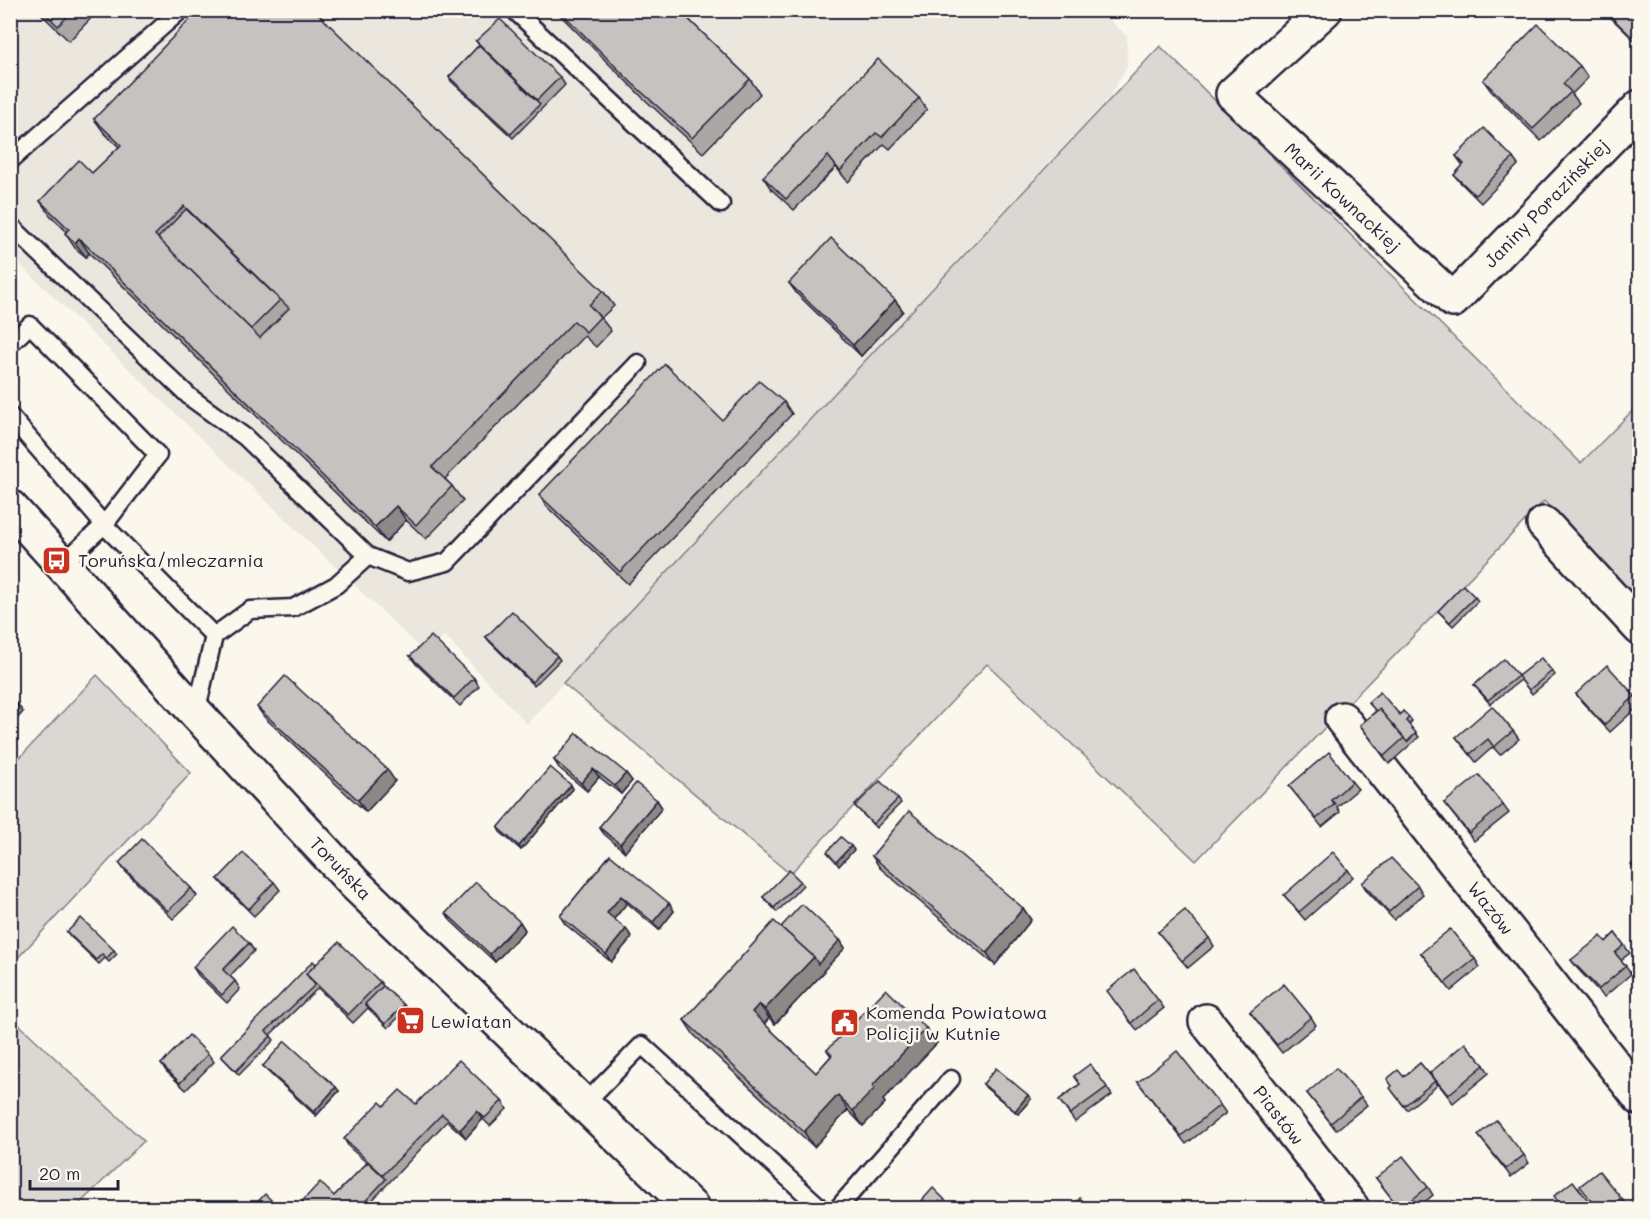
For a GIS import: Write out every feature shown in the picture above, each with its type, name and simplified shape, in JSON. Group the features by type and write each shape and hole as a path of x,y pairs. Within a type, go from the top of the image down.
{"street":[{"name":"Marii Kownackiej","path":"1325,10 1233,94 1453,300"},
{"name":"Janiny Porazińskiej","path":"1453,300 1640,107"},
{"name":"Toruńska","path":"10,507 196,713 354,883 692,1209"},
{"path":"1544,524 1640,628"},
{"name":"Wazów","path":"1342,719 1640,1098"},
{"name":"Piastów","path":"1206,1021 1352,1209"}],"lane":[{"path":"10,161 181,10"},
{"path":"514,10 721,204"},
{"path":"10,225 191,398 245,437 368,556 408,572 447,562 638,363"},
{"path":"10,344 30,325 158,455 104,525 61,565"},
{"path":"10,416 104,525 214,636"},
{"path":"196,713 214,636 250,610 293,608 336,585 368,556"},
{"path":"584,1104 642,1045 821,1209"},
{"path":"838,1209 951,1079"}],"shaded area":[{"path":"10,11 1100,11 1127,36 1127,67 1109,98 527,724 445,636 425,653 11,256"},
{"path":"1160,46 1581,463 1639,404 1639,601 1544,501 1196,861 987,664 790,874 563,683"},
{"path":"97,675 191,773 11,965 11,767"},
{"path":"11,1017 144,1141 75,1208 11,1208"}],"building":[{"path":"42,10 74,10 58,26"},
{"path":"199,10 314,10 603,291 589,305 600,317 586,332 574,321 432,467 452,486 416,525 396,506 375,527 79,238 75,243 65,233 69,229 40,201 79,160 92,173 121,145 94,119","holes":["184,206 289,308 260,338 155,235"]},
{"path":"559,10 679,10 750,79 692,138 632,83"},
{"path":"1606,10 1640,10 1640,29 1632,37"},
{"path":"500,19 560,77 537,100 476,41"},
{"path":"1538,24 1580,66 1563,84 1571,92 1533,129 1483,80"},
{"path":"479,45 540,104 511,134 449,77"},
{"path":"878,59 919,98 882,137 876,133 840,171 828,156 786,199 763,177"},
{"path":"1484,128 1513,158 1475,195 1454,175 1464,164 1456,156"},
{"path":"186,209 280,300 251,329 158,238"},
{"path":"831,238 895,300 853,345 789,283"},
{"path":"665,364 722,420 759,381 784,402 620,572 539,495"},
{"path":"1463,585 1475,597 1450,622 1438,611"},
{"path":"512,611 557,656 532,682 486,637"},
{"path":"431,636 474,678 454,698 410,656"},
{"path":"1541,658 1552,671 1529,690 1518,676"},
{"path":"1504,659 1518,676 1488,700 1474,685"},
{"path":"1607,665 1635,696 1604,725 1576,694"},
{"path":"285,676 387,769 358,800 257,707"},
{"path":"1380,692 1400,715 1403,711 1409,717 1406,721 1416,733 1407,742 1379,709 1376,711 1368,702"},
{"path":"10,697 18,705 10,713"},
{"path":"1492,706 1513,731 1494,747 1488,739 1470,754 1456,737"},
{"path":"1379,709 1404,738 1384,756 1360,725"},
{"path":"577,733 626,773 615,786 593,769 581,783 554,760"},
{"path":"1329,752 1352,782 1331,800 1335,804 1316,819 1289,786"},
{"path":"550,767 571,785 519,846 498,828"},
{"path":"1479,775 1503,805 1469,833 1444,803"},
{"path":"880,781 898,799 873,824 855,806"},
{"path":"636,783 657,800 620,844 599,827"},
{"path":"909,811 1023,908 987,953 872,856"},
{"path":"841,837 851,846 836,862 827,852"},
{"path":"142,839 191,888 168,911 119,863"},
{"path":"1333,852 1348,870 1299,912 1284,895"},
{"path":"243,853 274,882 249,909 218,879"},
{"path":"610,855 669,903 653,922 621,896 607,913 626,929 606,954 560,916"},
{"path":"1640,857 1640,873 1631,865"},
{"path":"1391,858 1418,886 1389,912 1362,883"},
{"path":"789,870 800,881 774,908 763,897"},
{"path":"476,882 520,922 490,954 446,913"},
{"path":"802,904 840,940 818,964 814,957 781,927"},
{"path":"1185,910 1209,938 1182,961 1158,932"},
{"path":"81,918 114,950 107,958 102,954 96,960 67,932"},
{"path":"774,921 814,957 765,1009 759,1004 752,1012 816,1073 832,1055 827,1050 886,989 926,1028 872,1086 875,1088 853,1111 838,1095 804,1132 684,1020"},
{"path":"232,926 249,943 223,970 235,981 222,995 193,967"},
{"path":"1450,929 1475,959 1445,983 1421,953"},
{"path":"1615,933 1624,945 1615,953 1626,966 1599,989 1571,960 1601,936 1606,942"},
{"path":"339,942 380,982 348,1015 306,974"},
{"path":"313,961 316,964 306,974 315,985 266,1031 271,1036 236,1071 221,1056"},
{"path":"1134,969 1158,1000 1131,1023 1107,991"},
{"path":"1284,984 1311,1017 1277,1045 1250,1012"},
{"path":"383,986 404,1005 385,1024 365,1004"},
{"path":"189,1035 208,1054 180,1083 161,1064"},
{"path":"285,1041 336,1087 314,1112 263,1066"},
{"path":"1465,1043 1484,1065 1448,1095 1430,1073"},
{"path":"1177,1051 1220,1105 1181,1136 1138,1082"},
{"path":"459,1060 502,1101 485,1118 477,1111 460,1130 442,1114 383,1175 344,1139 380,1102 384,1106 400,1090 416,1104"},
{"path":"1420,1063 1435,1081 1404,1106 1390,1088 1392,1086 1387,1079 1398,1070 1404,1077"},
{"path":"1090,1064 1107,1087 1070,1114 1059,1100 1080,1084 1074,1076"},
{"path":"996,1068 1028,1095 1015,1111 983,1084"},
{"path":"1336,1068 1361,1097 1331,1123 1307,1093"},
{"path":"1496,1120 1524,1155 1506,1169 1478,1135"},
{"path":"1403,1156 1428,1187 1400,1209 1376,1178"},
{"path":"368,1162 386,1179 358,1209 347,1209 346,1207 345,1209 295,1209 320,1182 334,1196"},
{"path":"1599,1171 1621,1198 1609,1209 1598,1209 1580,1186"},
{"path":"1573,1181 1595,1209 1563,1209 1554,1196"},
{"path":"933,1188 954,1209 922,1209 918,1205"},
{"path":"265,1194 279,1209 251,1209"},
{"path":"1080,1198 1091,1209 1070,1209"}],"place":[{"name":"Toruńska/mleczarnia","path":"57,560"},
{"name":"Lewiatan","path":"410,1021"},
{"name":"Komenda Powiatowa Policji w Kutnie","path":"845,1022"}]}
